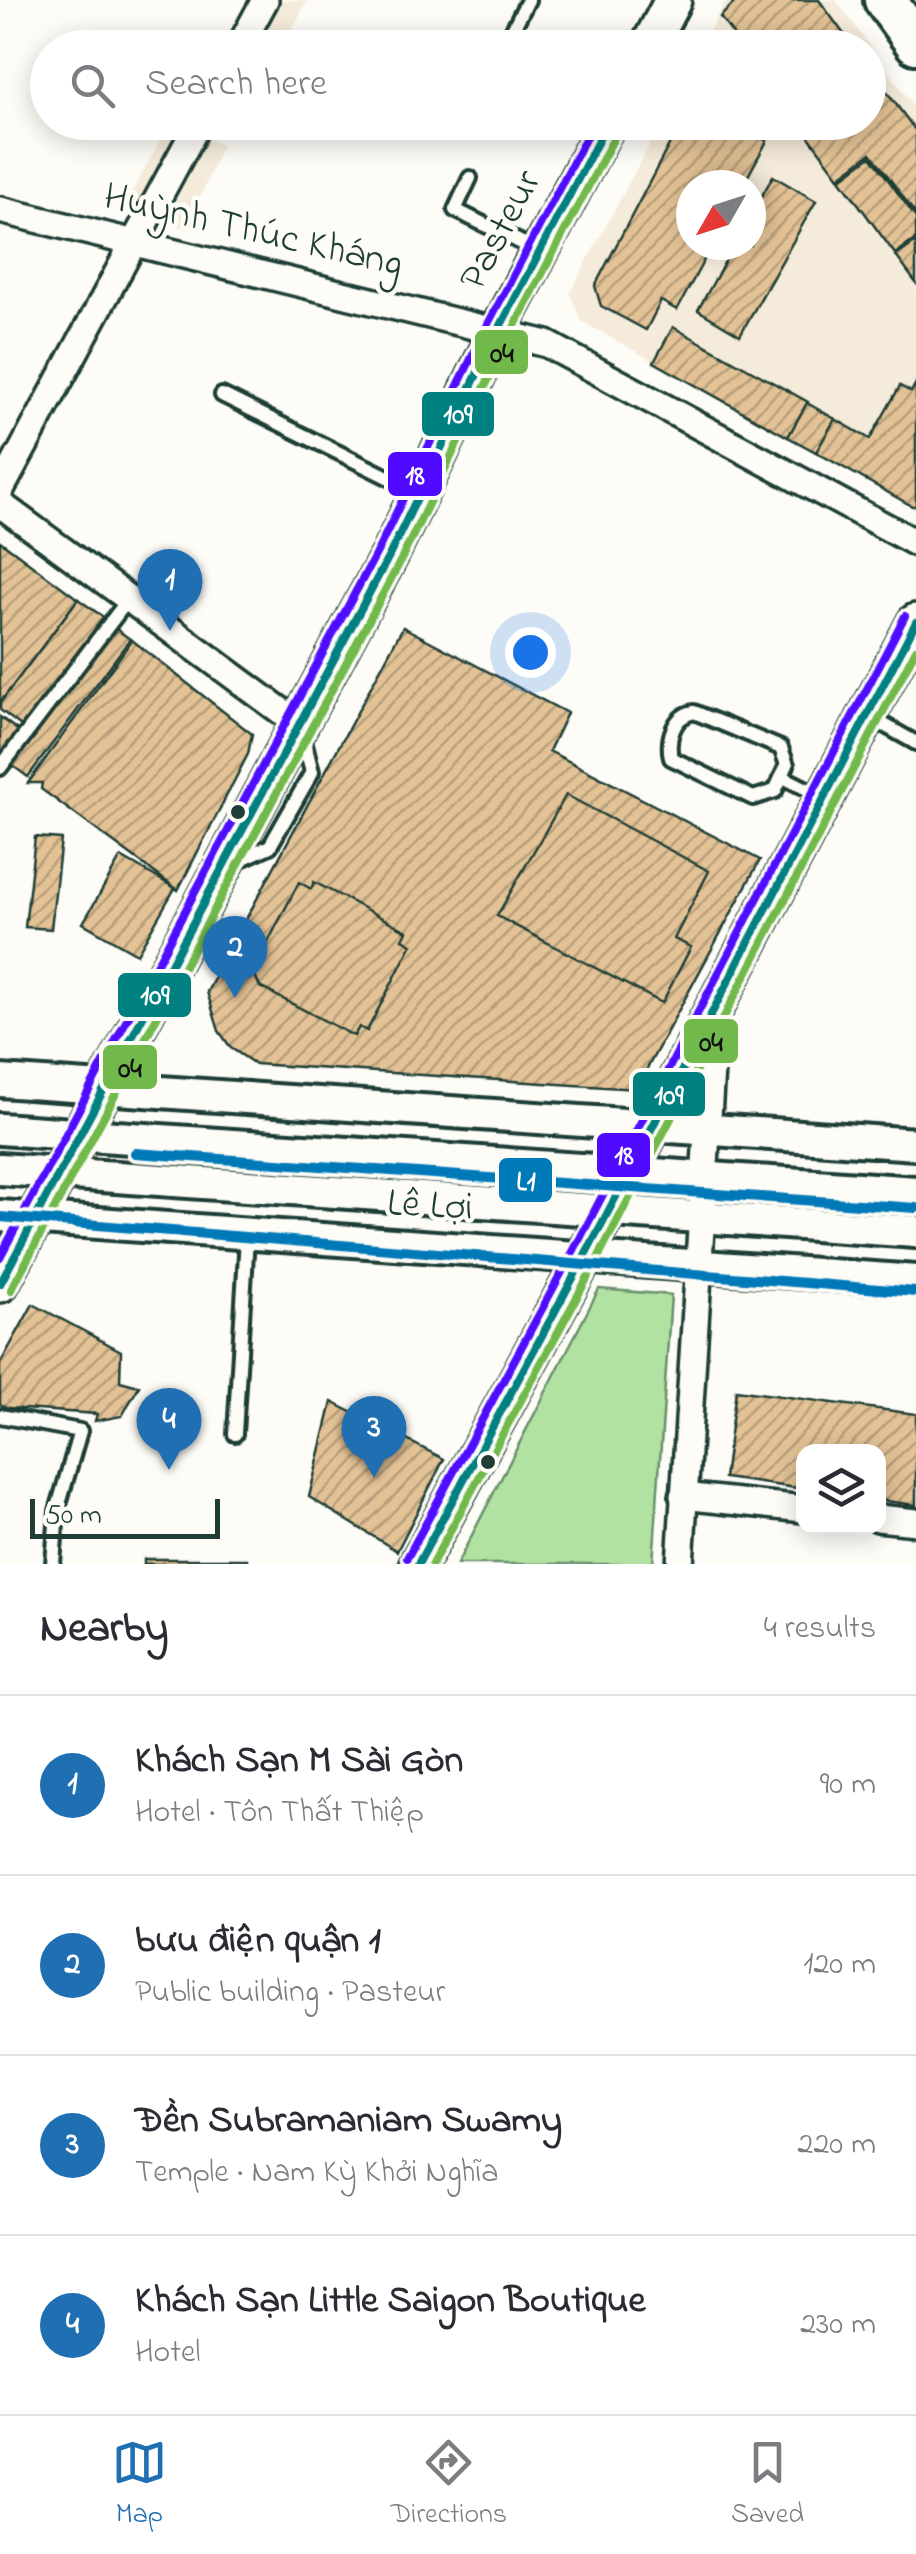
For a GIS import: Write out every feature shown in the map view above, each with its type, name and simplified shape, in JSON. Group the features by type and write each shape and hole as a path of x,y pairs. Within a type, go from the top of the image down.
{"main road":[{"path":"657,30 673,0"},
{"path":"885,0 916,43"},
{"name":"Pasteur","path":"0,1284 17,1218 59,1173 80,1135 300,725 599,140"},
{"path":"418,1564 610,1210 916,622"}],"street":[{"path":"249,30 265,0"},
{"path":"0,491 189,140"},
{"name":"Huỳnh Thúc Kháng","path":"0,210 499,329 547,344 916,543"},
{"path":"0,504 300,725"},
{"path":"680,1564 714,1011"},
{"path":"0,1081 916,1144"},
{"name":"Lê Lợi","path":"0,1129 916,1192"},
{"name":"Lê Lợi","path":"0,1168 916,1232"},
{"name":"Lê Lợi","path":"17,1218 916,1281"},
{"path":"682,1496 796,1508"},
{"path":"886,1519 916,1522"}],"lane":[{"path":"512,30 528,0"},
{"path":"470,178 455,210 540,252"},
{"path":"222,395 420,493"},
{"path":"0,768 130,597"},
{"path":"694,712 781,748 786,757 783,777 770,795 753,798 670,758 670,735 678,720 694,712"},
{"path":"868,716 916,743"},
{"path":"783,777 824,797"},
{"path":"235,1434 246,1236"},
{"path":"0,1416 80,1431 57,1511 53,1564"}],"shaded area":[{"path":"282,0 308,0 291,30 265,30"},
{"path":"726,0 836,0 858,30 710,30"},
{"path":"886,68 916,109 916,506 581,321 570,293 652,140 886,140"},
{"path":"161,140 184,140 144,214 124,206"},
{"path":"201,140 222,145 187,229 168,221"}],"green space":[{"path":"599,1289 671,1295 653,1564 457,1564"}],"building":[{"path":"737,0 819,0 841,30 730,30 720,17"},
{"path":"886,91 916,131 916,215 871,153 839,177 811,140 886,140"},
{"path":"672,140 767,141 751,170 676,170 676,260 704,260 677,310 661,301 646,330 601,306 595,286"},
{"path":"871,156 916,218 916,239 895,254 840,179"},
{"path":"773,176 816,201 740,335 698,310 726,260 766,260 766,188"},
{"path":"916,242 916,283 896,256"},
{"path":"673,327 808,402 788,437 654,362"},
{"path":"916,383 916,506 912,506 816,452 835,419 870,439 900,386 911,392"},
{"path":"807,403 835,419 816,452 788,437"},
{"path":"0,541 78,599 0,703"},
{"path":"78,599 106,619 25,729 0,710 0,703"},
{"path":"112,626 130,639 28,777 9,763"},
{"path":"403,627 567,713 549,751 760,860 636,1089 255,1064 231,1048 219,1031 207,992"},
{"path":"132,640 252,734 248,754 178,890 41,789 42,783 28,783"},
{"path":"0,717 20,732 0,758"},
{"path":"566,795 709,871 674,939 691,947 662,1003 497,916"},
{"path":"35,837 61,839 51,929 25,927"},
{"path":"121,857 175,888 137,954 83,923"},
{"path":"299,882 311,889 314,882 407,931 403,939 412,944 367,1031 359,1027 354,1036 260,987 253,971"},
{"path":"33,1304 121,1351 120,1381 139,1386 122,1416 95,1421 97,1414 8,1408 0,1404 0,1364"},
{"path":"736,1390 916,1414 916,1505 886,1501 886,1444 796,1444 796,1488 724,1478"},
{"path":"332,1402 444,1459 397,1551 309,1497"},
{"path":"144,1559 247,1559 247,1564 144,1564"}],"transit line":[{"name":"18","path":"0,1257 378,550 488,324 585,140"},
{"name":"109","path":"0,1284 389,556 499,329 599,140"},
{"name":"04","path":"11,1290 400,562 510,335 613,140"},
{"name":"18","path":"407,1558 574,1250 905,616"},
{"name":"109","path":"418,1564 585,1256 916,622"},
{"name":"04","path":"432,1564 596,1262 916,649"},
{"name":"L1","path":"135,1153 916,1208"},
{"name":"L1","path":"0,1217 916,1292"}],"place":[{"name":"Khách Sạn M Sài Gòn","path":"170,631"},
{"name":"bưu điện quận 1","path":"235,998"},
{"name":"Khách Sạn Little Saigon Boutique","path":"169,1470"},
{"name":"Đền Subramaniam Swamy","path":"374,1478"}]}
